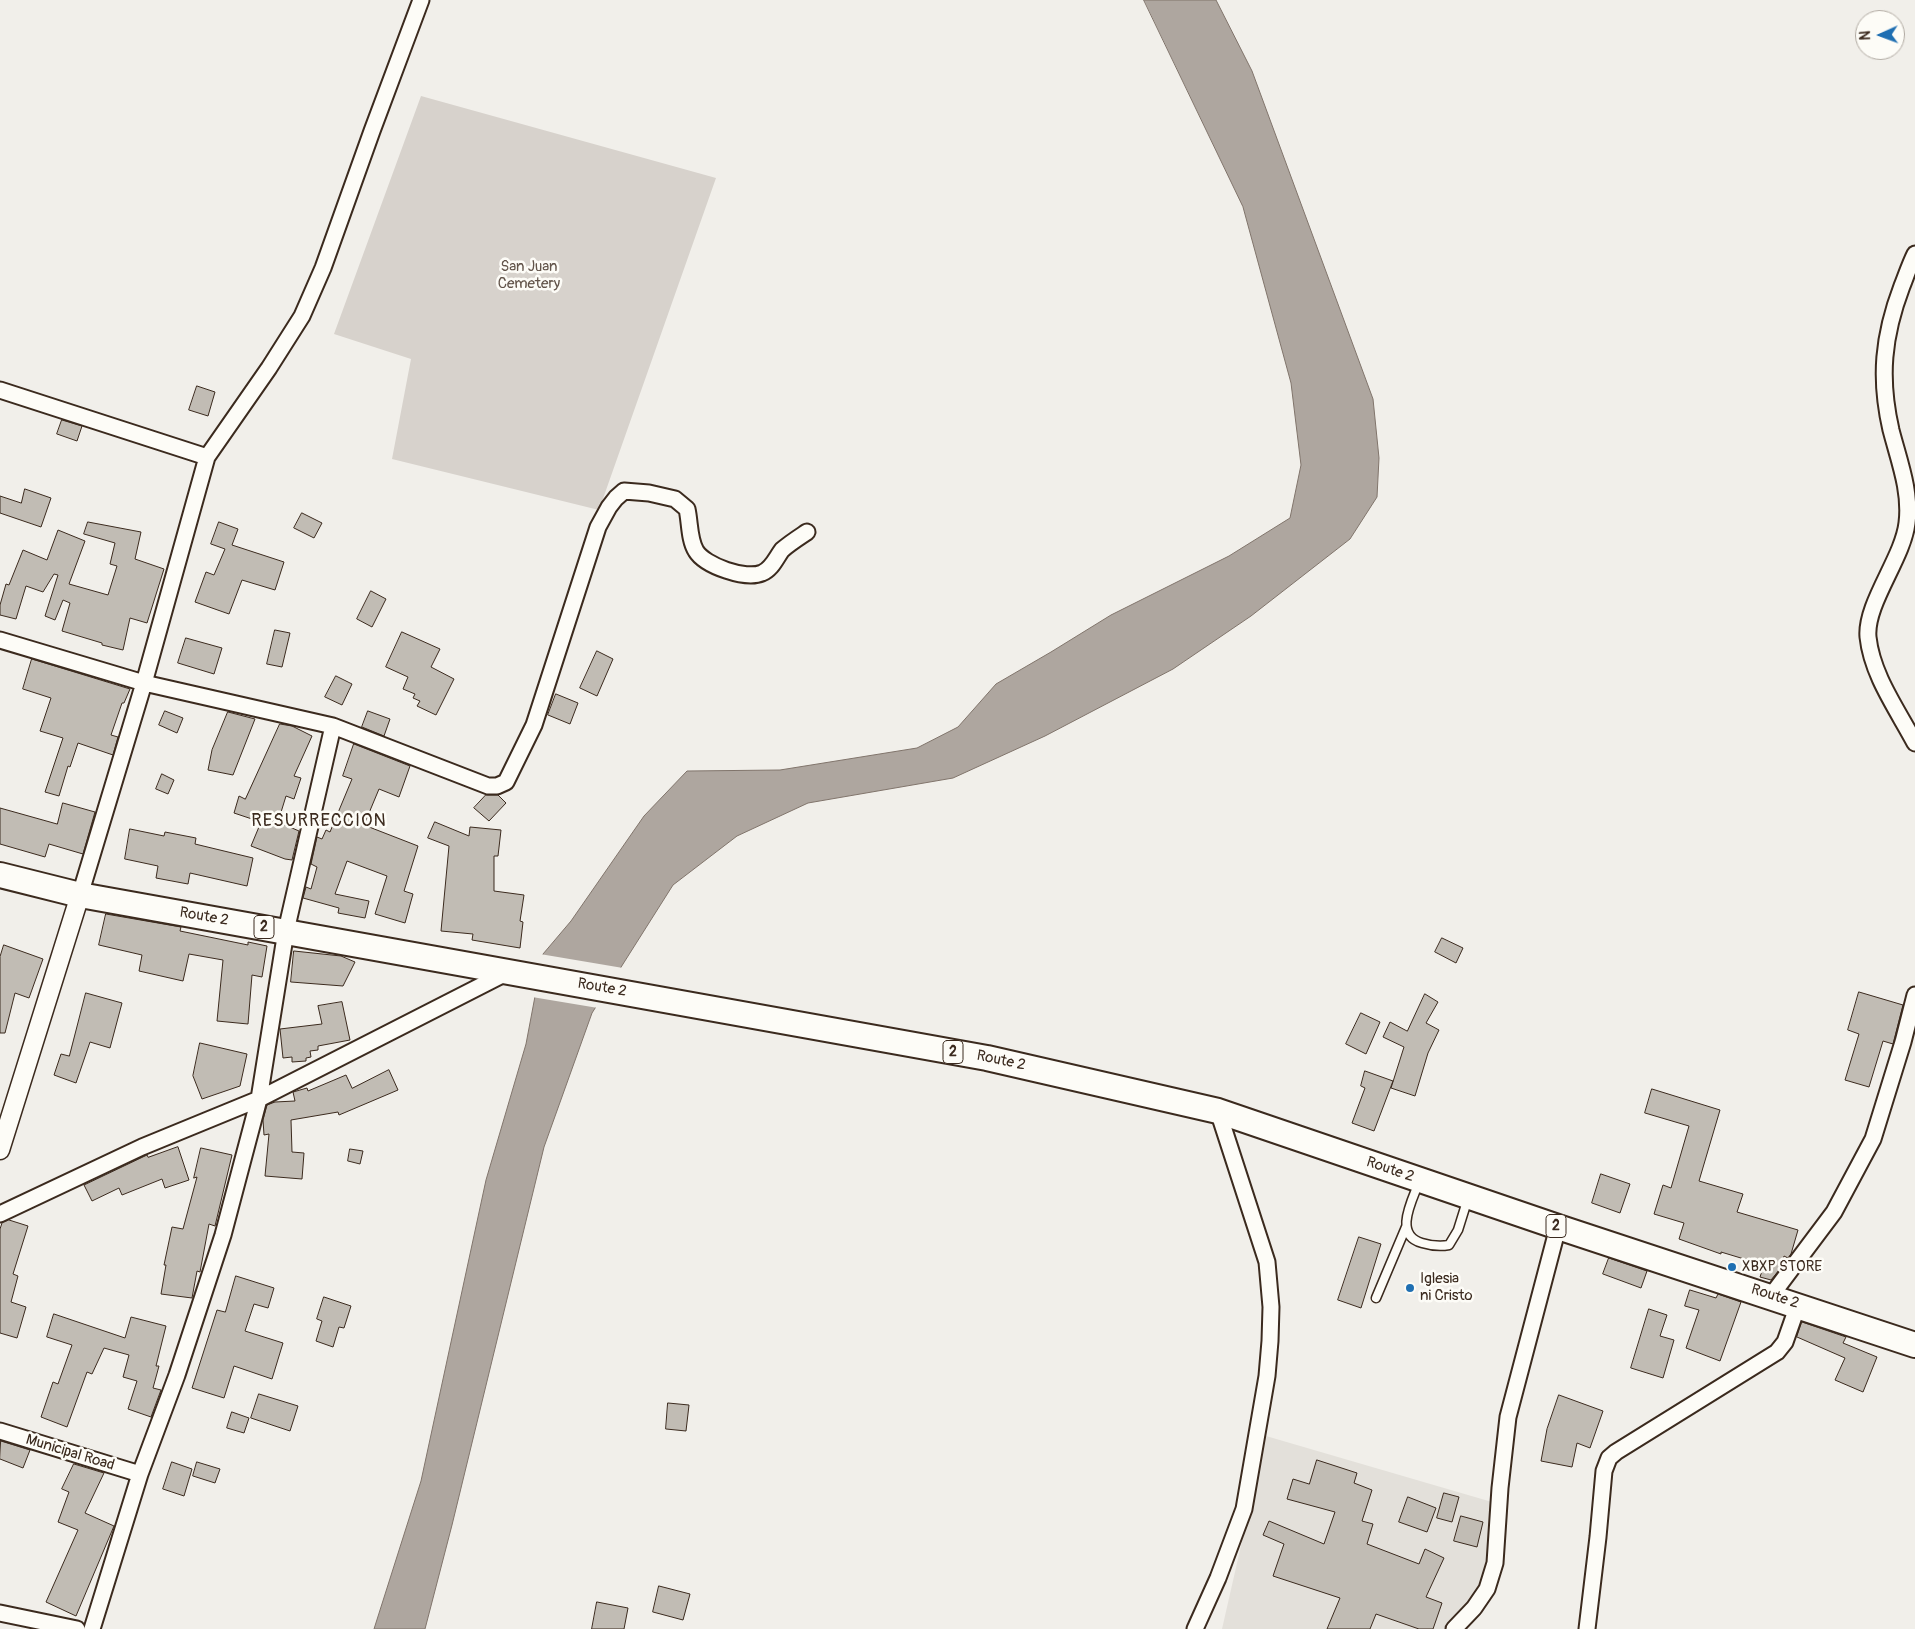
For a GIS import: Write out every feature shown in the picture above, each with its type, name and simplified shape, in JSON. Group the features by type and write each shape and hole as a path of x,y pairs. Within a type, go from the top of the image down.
{"highway":[{"name":"Route 2","path":"0,874 80,895 987,1058 1218,1111 1558,1227 1906,1342"}],"street":[{"path":"0,1150 144,682 207,456 269,368 302,316 323,268 378,113 421,0"},
{"path":"1915,254 1895,304 1886,338 1883,365 1886,403 1909,506 1907,526 1903,543 1876,603 1868,633 1870,654 1878,674 1915,743"},
{"path":"0,390 207,456"},
{"path":"0,640 144,682 333,726 488,786 502,785 506,782 534,725 598,527 609,507 620,494 624,491 634,491 675,499 688,510 692,539 696,551 707,561 725,570 748,574 763,573 791,542 807,532"},
{"path":"92,1629 140,1474 177,1374 223,1235 259,1099 286,931 333,726"},
{"path":"0,1214 142,1147 259,1099 518,973"},
{"path":"1771,1296 1834,1212 1873,1139 1903,1042 1915,995"},
{"path":"1195,1629 1218,1578 1244,1508 1267,1376 1270,1341 1267,1262 1218,1111"},
{"path":"1454,1629 1487,1589 1495,1563 1500,1488 1508,1417 1558,1227"},
{"path":"1587,1629 1604,1472 1609,1458 1777,1352 1784,1342 1798,1305"},
{"name":"Municipal Road","path":"0,1432 140,1474"},
{"path":"0,1613 77,1629"}],"lane":[{"path":"1376,1298 1406,1227 1407,1216 1420,1180"},
{"path":"1406,1227 1408,1234 1413,1240 1438,1248 1449,1246 1458,1230 1469,1196"}],"shaded area":[{"path":"1144,0 1216,0 1252,71 1373,399 1379,458 1377,497 1350,539 1251,616 1173,669 1045,736 953,778 808,803 737,836 673,885 592,1013 544,1147 425,1629 374,1629 421,1481 486,1180 526,1044 543,954 571,921 644,816 687,771 780,770 917,748 958,727 996,684 1111,615 1229,556 1290,518 1301,465 1291,383 1243,207"},
{"path":"1266,1436 1492,1502 1486,1580 1445,1629 1222,1629"}],"green space":[{"name":"San Juan Cemetery","path":"421,96 716,178 599,510 392,459 411,359 334,334"}],"pier":[{"path":"540,954 623,968 598,1008 532,997"}],"building":[{"path":"197,386 215,392 208,416 189,410"},
{"path":"62,420 82,426 77,441 57,434"},
{"path":"25,489 51,498 41,527 0,513 0,496 21,503"},
{"path":"302,513 322,523 314,538 294,528"},
{"path":"88,522 141,532 135,559 164,569 147,623 130,618 123,650 62,631 70,603 63,600 55,620 45,616 58,575 54,574 43,592 26,586 16,619 0,615 0,605 6,584 9,585 23,550 47,560 58,530 85,541 69,584 108,595 117,566 110,564 115,543 84,534"},
{"path":"219,522 238,529 232,545 284,562 275,590 242,580 229,614 195,602 206,572 214,575 225,549 211,544"},
{"path":"371,591 386,599 372,627 357,619"},
{"path":"275,630 290,633 282,667 267,664"},
{"path":"402,632 440,649 431,667 454,679 436,715 417,706 420,701 413,698 415,694 403,689 408,677 386,667"},
{"path":"186,638 222,648 214,674 178,663"},
{"path":"597,651 613,659 597,696 580,688"},
{"path":"32,659 130,689 124,703 122,703 111,735 118,737 113,755 78,743 70,767 68,766 59,796 45,792 63,738 40,731 51,698 23,689"},
{"path":"336,676 352,684 342,705 325,697"},
{"path":"556,694 578,703 570,724 548,715"},
{"path":"165,711 183,718 177,733 159,725"},
{"path":"368,711 390,719 384,736 362,727"},
{"path":"228,712 255,719 233,775 208,770 212,750"},
{"path":"280,724 292,726 312,736 294,776 301,778 294,799 286,796 278,822 299,831 292,860 251,846 261,822 234,813 239,796 245,799"},
{"path":"354,744 410,766 399,797 379,789 364,825 418,846 404,891 413,894 405,923 375,914 387,876 347,861 335,894 369,901 365,918 338,913 339,908 303,898 306,887 311,889 317,867 311,864 317,837 322,839 326,830 330,832 352,779 343,776"},
{"path":"162,774 174,780 168,794 156,789"},
{"path":"486,795 498,795 506,803 489,821 474,808"},
{"path":"63,803 95,812 83,854 49,844 45,857 0,844 0,808 57,824"},
{"path":"435,822 469,836 470,827 501,830 498,856 494,856 494,891 524,895 520,921 523,922 520,948 472,940 473,934 441,931 449,846 428,838"},
{"path":"130,829 164,836 165,832 196,838 195,844 253,858 247,886 190,873 188,884 156,878 158,866 125,859"},
{"path":"106,914 181,927 180,931 248,945 248,942 267,946 262,977 252,975 248,1024 217,1021 223,960 189,954 183,981 139,971 142,955 99,945"},
{"path":"1442,938 1463,948 1456,963 1435,952"},
{"path":"4,945 43,959 29,998 15,993 5,1033 0,1033 0,957"},
{"path":"294,951 341,956 355,962 343,986 291,982"},
{"path":"1859,992 1903,1005 1893,1044 1883,1041 1869,1087 1845,1080 1859,1034 1848,1030"},
{"path":"86,993 122,1003 110,1048 90,1042 76,1083 54,1075 61,1054 69,1056"},
{"path":"1425,994 1438,1002 1426,1023 1439,1030 1428,1053 1415,1096 1391,1088 1404,1047 1383,1037 1390,1022 1407,1031"},
{"path":"342,1002 350,1040 318,1046 318,1050 310,1051 311,1057 306,1058 306,1061 292,1062 292,1057 283,1058 280,1029 322,1024 318,1006"},
{"path":"1361,1013 1380,1022 1366,1054 1346,1044"},
{"path":"200,1043 247,1054 240,1086 202,1099 193,1076"},
{"path":"389,1070 398,1090 339,1115 338,1112 291,1120 292,1152 304,1153 302,1179 265,1176 269,1134 264,1135 263,1120 267,1105 275,1102 295,1101 293,1092 307,1088 308,1091 346,1075 352,1088"},
{"path":"1365,1071 1393,1081 1374,1131 1352,1123 1365,1088 1361,1086"},
{"path":"1652,1089 1720,1110 1699,1181 1743,1194 1737,1212 1798,1230 1791,1254 1788,1258 1784,1256 1780,1269 1771,1280 1760,1277 1764,1265 1721,1252 1721,1254 1679,1239 1684,1223 1654,1214 1663,1185 1671,1188 1689,1126 1645,1113"},
{"path":"178,1147 189,1180 165,1188 162,1179 122,1195 119,1188 92,1201 84,1185 147,1155 148,1157"},
{"path":"201,1148 232,1155 215,1226 209,1224 200,1272 197,1271 192,1298 161,1294 166,1265 164,1265 172,1227 183,1229 197,1177 194,1178"},
{"path":"350,1149 363,1151 360,1164 348,1161"},
{"path":"1601,1174 1630,1184 1620,1213 1592,1203"},
{"path":"9,1220 28,1226 13,1274 18,1276 11,1302 26,1307 17,1338 0,1333 0,1229 2,1223"},
{"path":"1359,1237 1381,1244 1361,1308 1338,1300"},
{"path":"1609,1258 1647,1271 1641,1288 1603,1274"},
{"path":"236,1276 274,1288 268,1308 254,1304 245,1331 283,1343 272,1379 234,1366 224,1398 192,1388 217,1310 225,1312"},
{"path":"1690,1290 1716,1298 1718,1294 1741,1302 1720,1361 1686,1348 1699,1310 1685,1306"},
{"path":"324,1297 351,1306 344,1328 339,1327 333,1347 316,1341 322,1321 317,1319"},
{"path":"1649,1309 1667,1315 1660,1336 1674,1340 1663,1378 1631,1368"},
{"path":"54,1314 125,1338 131,1317 166,1326 156,1366 159,1366 153,1388 161,1390 151,1417 128,1409 137,1381 123,1377 129,1355 104,1348 92,1374 87,1372 67,1427 41,1417 53,1382 58,1384 72,1345 47,1337"},
{"path":"1802,1322 1846,1337 1843,1343 1877,1357 1863,1392 1835,1380 1845,1358 1797,1337"},
{"path":"259,1394 298,1406 290,1431 251,1418"},
{"path":"1559,1395 1603,1411 1590,1448 1577,1443 1572,1467 1541,1461 1547,1429"},
{"path":"668,1403 689,1405 686,1431 666,1429"},
{"path":"232,1412 249,1418 244,1433 227,1428"},
{"path":"1,1441 30,1450 23,1468 0,1459"},
{"path":"1317,1460 1357,1473 1354,1483 1372,1490 1362,1521 1373,1524 1367,1544 1419,1564 1425,1549 1444,1558 1426,1597 1442,1603 1433,1629 1419,1629 1376,1614 1370,1629 1327,1629 1340,1598 1273,1576 1284,1544 1263,1535 1269,1521 1324,1544 1335,1512 1287,1499 1293,1479 1309,1484"},
{"path":"172,1462 192,1469 184,1496 163,1489"},
{"path":"197,1462 220,1469 215,1483 193,1476"},
{"path":"74,1464 104,1473 85,1513 114,1526 76,1616 46,1602 78,1530 58,1522 69,1492 62,1489"},
{"path":"1444,1493 1459,1497 1452,1522 1437,1518"},
{"path":"1408,1497 1436,1508 1427,1532 1399,1522"},
{"path":"1461,1516 1483,1522 1477,1547 1454,1541"},
{"path":"659,1586 690,1594 683,1620 653,1612"},
{"path":"597,1602 628,1608 624,1629 592,1629"}],"place":[{"name":"XBXP STORE","path":"1732,1267"},
{"name":"Iglesia ni Cristo","path":"1410,1288"}],"district":[{"name":"RESURRECCION","path":"319,821"}]}
